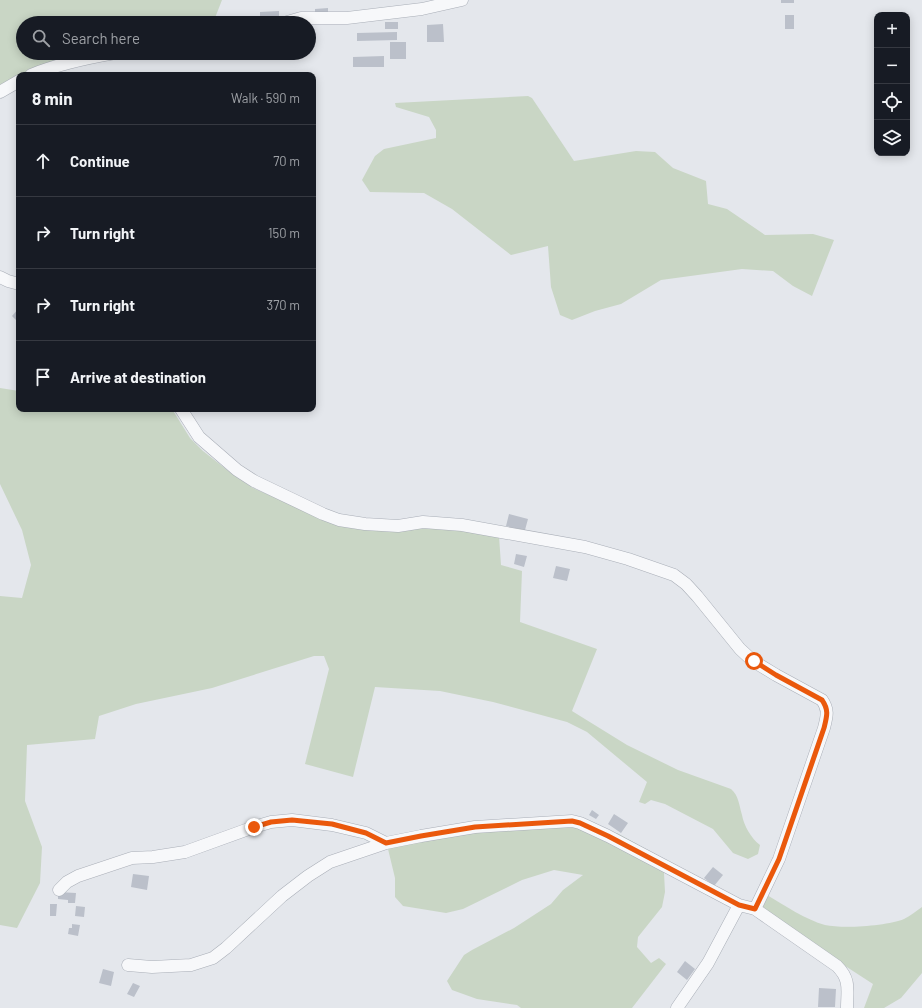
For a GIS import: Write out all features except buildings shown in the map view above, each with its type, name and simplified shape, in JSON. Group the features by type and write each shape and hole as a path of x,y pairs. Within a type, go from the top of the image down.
{"street":[{"path":"316,18 347,18 414,10 462,0"},
{"path":"39,72 57,65 81,60"},
{"path":"0,92 16,83"},
{"path":"0,277 16,283"},
{"path":"183,412 199,437 237,470 254,481 323,514 339,520 365,524 398,526 423,522 462,525 585,547 628,559 674,575 686,584 740,649 754,661 822,700 826,706 828,714 824,728 779,859 755,909"},
{"path":"59,890 67,882 78,876 132,858 153,857 185,852 271,822 292,820 332,824 366,833 386,843"},
{"path":"128,965 152,967 191,965 213,958 226,948 282,896 308,876 330,862 386,843 475,827 572,821 580,823 608,836 739,905 755,909 837,966 843,972 847,979 847,1008"},
{"path":"677,1008 708,963 739,905"}],"green space":[{"path":"0,0 222,0 216,16 16,16 16,60 58,60 26,72 16,72 16,77 0,87"},
{"path":"528,96 532,98 574,161 636,151 655,152 673,168 706,181 708,204 727,209 765,235 813,234 834,240 812,296 793,286 773,271 742,269 661,280 621,304 595,311 572,320 560,315 551,287 548,246 511,255 452,209 424,193 370,192 362,180 375,156 384,149 436,138 436,130 429,117 396,107 395,103"},
{"path":"0,388 16,391 16,412 174,412 190,438 203,451 231,473 253,488 306,511 499,536 501,565 522,571 520,622 597,649 572,711 627,745 678,770 731,789 737,798 746,827 760,845 758,854 748,859 733,853 713,829 665,804 651,800 645,804 639,802 647,782 587,732 567,722 493,702 440,691 375,687 353,777 305,764 329,669 324,656 314,656 212,688 136,704 99,716 95,739 27,745 25,801 42,847 40,883 17,928 0,925 0,596 22,598 31,565 22,530 0,484"},
{"path":"578,826 611,843 617,833 662,858 665,892 662,907 638,937 637,947 651,963 659,958 666,964 632,1008 521,1008 517,1005 477,999 452,990 447,981 464,955 514,928 551,904 563,890 583,875 554,870 522,880 463,909 446,913 403,906 395,897 395,878 388,849 421,840 475,831"},
{"path":"767,895 810,920 825,925 843,927 865,926 904,919 922,907 922,973 901,998 884,1008 864,1008 873,984 759,910"}],"route":[{"path":"254,827 271,822 292,820 332,824 366,833 386,843 475,827 572,821 580,823 608,836 739,905 755,909 779,859 828,714 826,706 822,700 754,661"}]}
